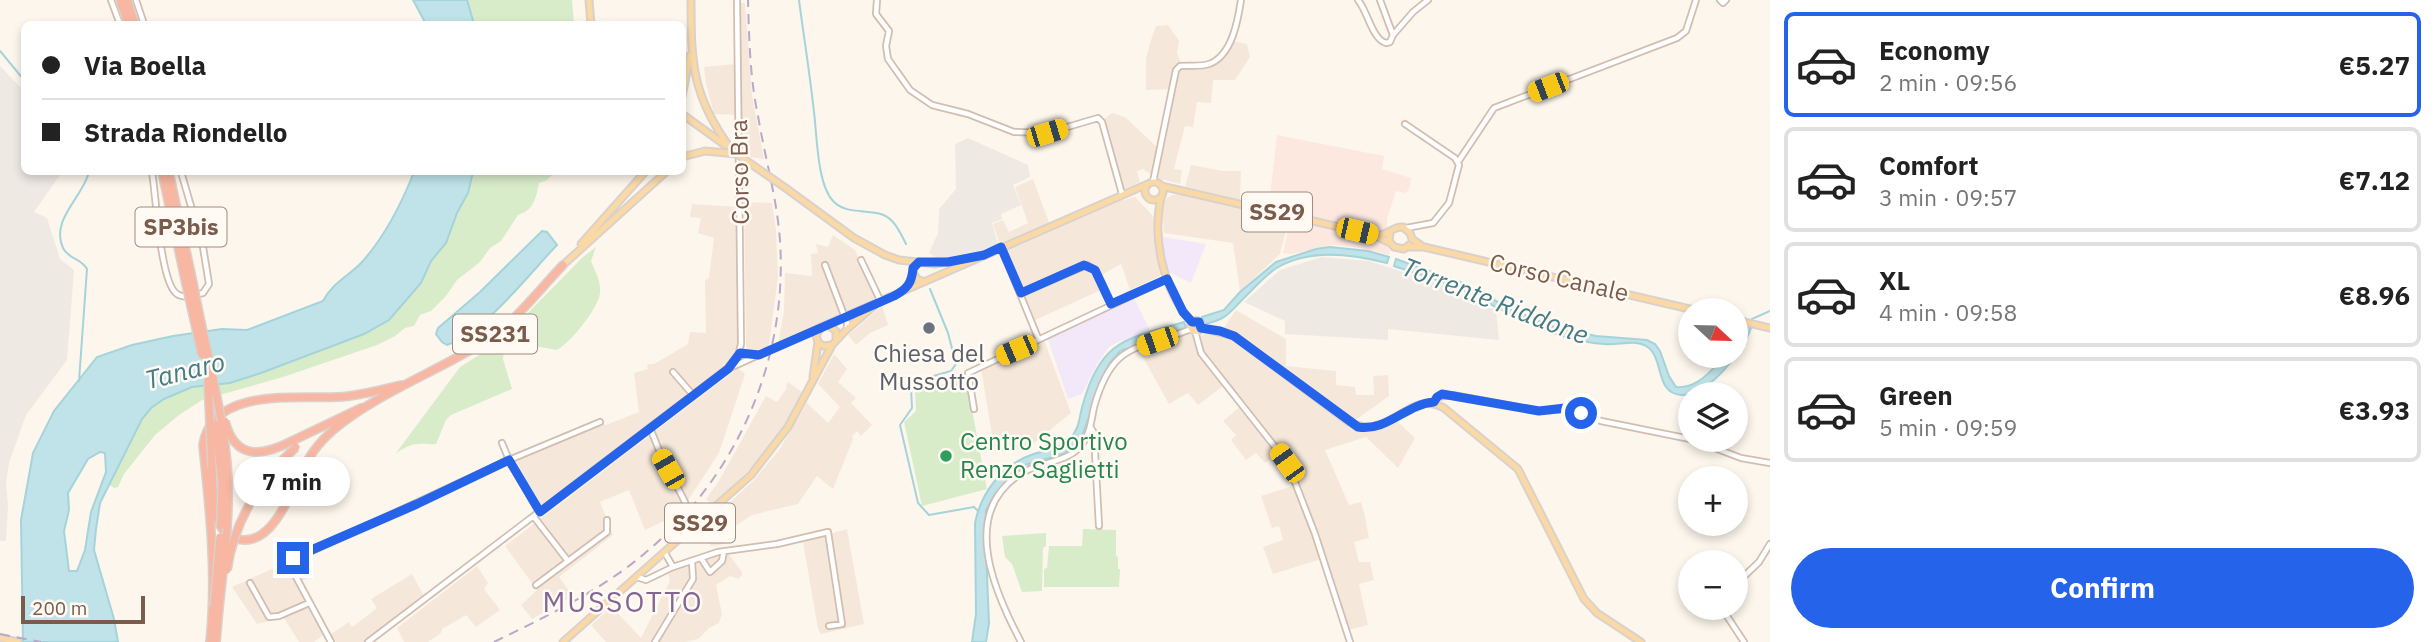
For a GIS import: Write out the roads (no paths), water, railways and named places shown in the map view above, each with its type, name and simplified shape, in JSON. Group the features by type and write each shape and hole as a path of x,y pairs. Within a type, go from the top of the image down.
{"highway":[{"path":"120,0 127,21"},
{"path":"127,0 134,21"},
{"name":"SP3bis","path":"163,175 223,437 228,483 216,608"},
{"name":"SP3bis","path":"170,175 218,436 222,484 216,608"},
{"name":"SS231","path":"210,642 216,608 223,599 232,546 247,508 266,478 294,444 491,338 563,265"},
{"path":"208,380 216,517 225,533 239,539 255,539 274,523 307,461 324,439 341,424 382,398"},
{"name":"SS231","path":"216,642 216,608 212,598 214,548 203,445 213,421 238,406 275,396 356,396 411,382"},
{"path":"214,390 226,428 238,445 250,452 264,452 294,444"}],"main road":[{"path":"589,0 591,21"},
{"path":"691,0 691,48 698,89 713,125 733,152"},
{"path":"686,75 691,48"},
{"path":"686,117 854,238 899,260 929,262 933,271 925,280 917,279 899,260"},
{"path":"686,157 705,151 733,152"},
{"name":"SS231","path":"563,265 642,175"},
{"path":"563,265 663,175"},
{"path":"1122,194 1152,183"},
{"path":"1152,183 1147,187 1158,212"},
{"name":"Corso Canale","path":"1152,183 1374,235 1397,249 1424,247 1678,306"},
{"path":"1161,186 1158,212 1163,265 1183,312 1195,328 1234,336 1358,427 1376,427 1415,405 1434,402 1458,418 1518,469 1584,599 1597,613 1641,642"},
{"name":"Corso Canale","path":"1149,196 1161,196 1180,190"},
{"path":"1122,194 1138,192 1149,196"},
{"name":"SS29","path":"824,326 1122,194"},
{"name":"Corso Canale","path":"1374,235 1390,233 1396,228 1406,228 1424,247"},
{"path":"1390,233 1390,243"},
{"path":"1407,247 1412,237"},
{"name":"SS29","path":"929,262 948,262 984,255"},
{"path":"906,290 919,262"},
{"name":"SS29","path":"563,642 732,495 769,455 788,427 834,343 878,303"},
{"path":"1748,323 1770,328"},
{"path":"824,326 836,331 834,343 823,346 817,340 817,332 824,326"},
{"name":"SS29","path":"812,383 817,360 817,340"},
{"path":"2,640 16,642"}],"street":[{"path":"111,0 119,21"},
{"path":"136,0 143,21"},
{"name":"Corso Bra","path":"737,0 743,356"},
{"path":"877,0 876,14 889,31 886,46 888,59 910,90 932,105 968,114 1014,132 1047,133 1098,118 1102,122 1122,194"},
{"path":"1152,183 1176,70 1180,66 1206,65 1215,60 1231,40 1241,0"},
{"path":"1358,0 1367,12 1377,38 1386,43 1390,42 1413,12 1429,0"},
{"path":"1380,0 1393,35"},
{"path":"1406,228 1433,223 1447,206 1454,188 1458,162 1494,108 1676,38 1686,31 1696,0"},
{"path":"1720,0 1723,3 1726,0"},
{"path":"1405,124 1458,162"},
{"path":"152,175 161,249 169,284 176,294 182,297 203,293 209,284 202,247 182,175"},
{"path":"1412,237 1419,226"},
{"path":"1001,247 1038,338"},
{"path":"861,260 878,303"},
{"path":"825,265 847,329"},
{"path":"1021,293 1087,265 1095,270 1111,304"},
{"path":"974,409 968,373 1167,279"},
{"path":"368,642 743,356 759,355 824,326"},
{"path":"1021,642 1002,604 988,560 988,521 998,496 1012,480 1032,467 1063,458 1074,452 1083,442 1090,428 1096,403 1112,365 1119,356 1195,328 1201,353 1279,452 1291,472 1315,534 1350,642"},
{"path":"806,334 817,340"},
{"path":"817,360 820,367"},
{"path":"673,372 693,395"},
{"path":"1434,402 1442,394 1539,411 1565,408 1601,421 1678,436"},
{"path":"331,642 288,562 509,460 600,422"},
{"path":"650,428 660,455 685,502"},
{"path":"1090,428 1094,433 1099,527"},
{"path":"502,443 540,512"},
{"path":"1725,452 1770,463"},
{"path":"534,517 568,561"},
{"path":"536,585 607,532 607,520"},
{"path":"637,577 646,580 673,567 724,551 777,544 828,532 842,624 829,626"},
{"path":"1748,573 1759,562 1770,544"},
{"path":"701,558 710,572 722,561 724,551"},
{"path":"665,553 673,567"},
{"path":"655,642 693,579 692,561"},
{"path":"250,583 269,617 279,616 309,603"},
{"path":"1730,620 1744,642"}],"water":[{"path":"413,0 467,0 473,21 424,21"},
{"name":"Tanaro","path":"413,175 472,175 468,193 446,243 431,261 421,283 389,320 364,334 261,373 230,383 192,387 151,408 142,419 100,503 96,529 94,550 118,642 23,642 21,520 33,453 54,411 97,357 132,345 173,336 222,329 247,330 323,301 336,284 362,262 392,219","holes":["100,452 105,453 106,472 91,512 85,550 77,571 69,571 64,531 69,510 68,493 88,459"]},
{"path":"542,231 547,232 557,245 506,301 476,328 447,345 442,342 436,334 438,328 480,292"},
{"path":"1330,247 1368,251 1389,257 1387,263 1344,255 1315,256 1288,262 1268,275 1224,317 1204,324 1202,317 1224,310 1240,292 1276,262"},
{"path":"1396,259 1463,283 1509,308 1554,327 1596,336 1647,340 1655,344 1660,351 1669,376 1678,387 1678,394 1673,393 1663,382 1656,358 1646,346 1636,343 1599,344 1562,336 1455,287 1394,266"},
{"path":"1184,322 1186,328 1120,351 1109,364 1080,441 1064,454 1025,465 995,494 986,510 985,526 989,623 986,642 972,642 976,614 975,523 982,501 994,481 1021,460 1066,442 1077,426 1098,366 1108,354 1132,338"},
{"path":"1713,368 1725,368 1723,370 1713,380 1697,382"}],"waterway":[{"path":"799,0 819,159 828,193 833,201 847,209 886,216 896,226 906,244"},
{"path":"0,51 21,76"},
{"path":"79,381 87,269 65,252 60,238 64,218 88,175"},
{"path":"930,289 948,333 956,364 951,371 930,377 911,388 912,408 900,425 918,503 929,515 974,507 978,511"},
{"name":"Torrente Riddone","path":"1748,324 1752,319 1770,311"}],"railway":[{"path":"494,642 591,592 644,554 677,524 705,490 730,453 750,414 765,373 775,330 780,286 780,241 774,194 753,87 748,0"},
{"path":"0,634 41,642"}],"place":[{"name":"Chiesa del Mussotto","path":"929,328"},
{"name":"Centro Sportivo Renzo Saglietti","path":"946,456"}],"district":[{"name":"MUSSOTTO","path":"623,602"}]}
